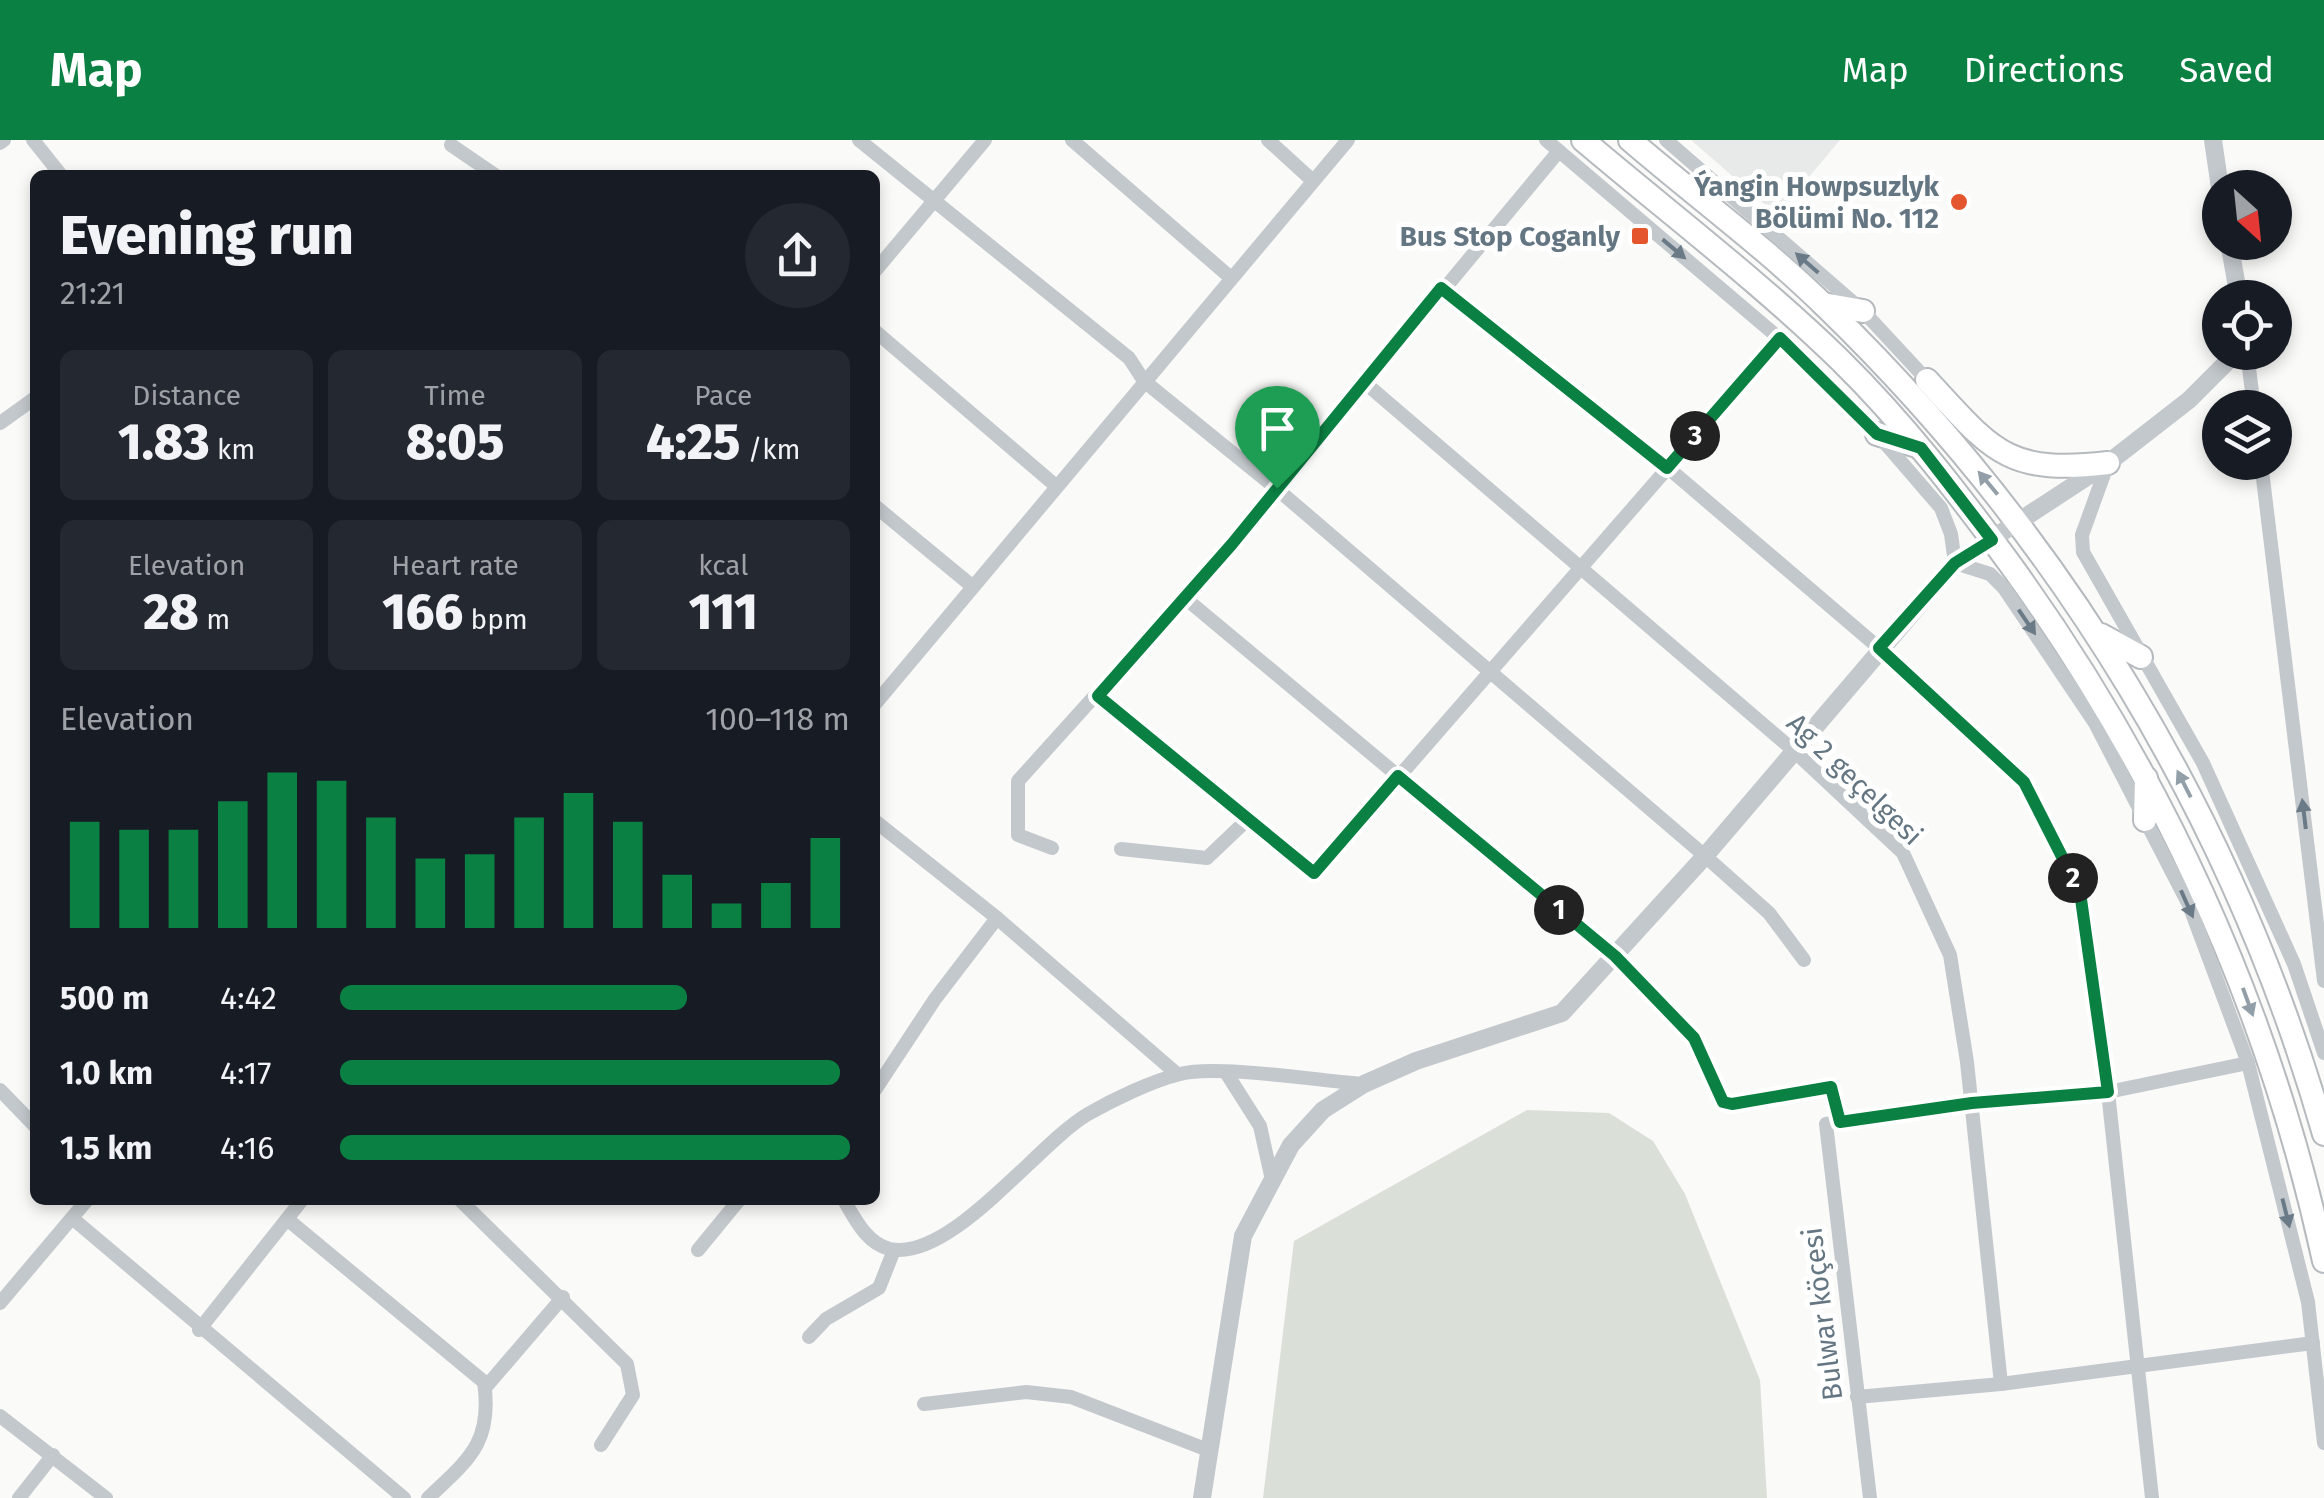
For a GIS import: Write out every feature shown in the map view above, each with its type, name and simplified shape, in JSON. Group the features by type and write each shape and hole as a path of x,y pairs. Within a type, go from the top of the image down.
{"main road":[{"path":"1583,140 1788,312 1921,448 2077,659 2146,774 2198,878 2246,998 2312,1204 2324,1261"},
{"path":"1630,140 1823,304 1945,432 2020,520 2161,739 2228,872 2289,1026 2324,1134"},
{"path":"1823,304 1863,312"},
{"path":"1927,380 1945,432"},
{"path":"1927,380 1979,437 2013,459 2053,468 2108,463"},
{"path":"1877,434 1921,448"},
{"path":"2096,633 2141,658"},
{"path":"2145,820 2146,774"}],"street":[{"path":"33,140 57,170"},
{"path":"858,140 1129,358 1144,381 1277,488 1769,912 1804,960"},
{"path":"880,264 985,140"},
{"path":"1072,140 1231,278"},
{"path":"1268,140 1313,181"},
{"path":"880,692 1348,140"},
{"path":"1546,140 1780,338 1877,434 1941,508 1952,534 1955,563"},
{"path":"1666,140 1863,312 1927,380"},
{"path":"2219,141 2220,170"},
{"path":"451,146 487,170"},
{"path":"1052,848 1018,835 1018,781 1185,598 1559,151"},
{"path":"1441,288 1667,468 1879,648 2024,782 2080,892 2108,1092 2152,1498"},
{"path":"880,335 1056,486"},
{"path":"1098,696 1314,873 1780,338"},
{"path":"1202,1498 1244,1236 1291,1145 1323,1110 1364,1084 1416,1061 1562,1014 1704,856 1955,563 2108,463 2189,400 2219,370"},
{"name":"Ag 2 geçelgesi","path":"1364,382 1793,750 1903,853 1950,955 1972,1103 2001,1384"},
{"path":"0,423 30,402"},
{"path":"2108,463 2082,535 2083,552 2203,763 2294,964 2324,1053"},
{"path":"2263,480 2324,980"},
{"path":"880,510 972,586"},
{"path":"1955,563 1990,574 2004,588 2095,722 2189,905 2248,1062 2308,1302 2324,1443"},
{"path":"1185,598 1615,956 1694,1038 1723,1102 1732,1104 1831,1087 1833,1124 1972,1103 2108,1092 2248,1062"},
{"path":"1121,849 1206,858 1215,855 1248,819"},
{"path":"880,825 998,918 1176,1074"},
{"path":"880,1082 935,999 998,918"},
{"path":"847,1205 860,1228 881,1246 894,1250 934,1242 1087,1114 1176,1074 1364,1084"},
{"path":"1226,1074 1260,1126 1272,1180"},
{"path":"0,1090 30,1121"},
{"name":"Bulwar köçesi","path":"1833,1124 1870,1498"},
{"path":"0,1303 83,1205"},
{"path":"200,1330 298,1205"},
{"path":"465,1205 627,1364 634,1395 601,1445"},
{"path":"698,1250 736,1205"},
{"path":"72,1218 200,1330 404,1498"},
{"path":"287,1219 484,1382 483,1434 468,1464 428,1498"},
{"path":"809,1337 826,1320 879,1288 894,1250"},
{"path":"485,1388 563,1297"},
{"path":"1857,1397 2001,1384 2136,1363 2313,1343"},
{"path":"924,1404 1026,1392 1071,1397 1208,1450"},
{"path":"0,1416 106,1498"},
{"path":"19,1498 53,1455"}],"shaded area":[{"path":"1691,140 1840,140 1777,215"},
{"path":"1527,1110 1609,1113 1653,1141 1685,1194 1760,1380 1767,1498 1263,1498 1294,1241"}],"place":[{"name":"Ýangin Howpsuzlyk Bölümi No. 112","path":"1959,202"},
{"name":"Bus Stop Coganly","path":"1640,236"}],"route":[{"path":"1441,288 1667,468 1780,338 1877,434 1921,448 1992,540 1955,563 1879,648 2024,782 2080,892 2108,1092 1972,1103 1840,1122 1831,1087 1732,1104 1723,1102 1716,1094 1694,1038 1615,956 1398,776 1314,873 1098,696 1277,488 1441,288"}]}
